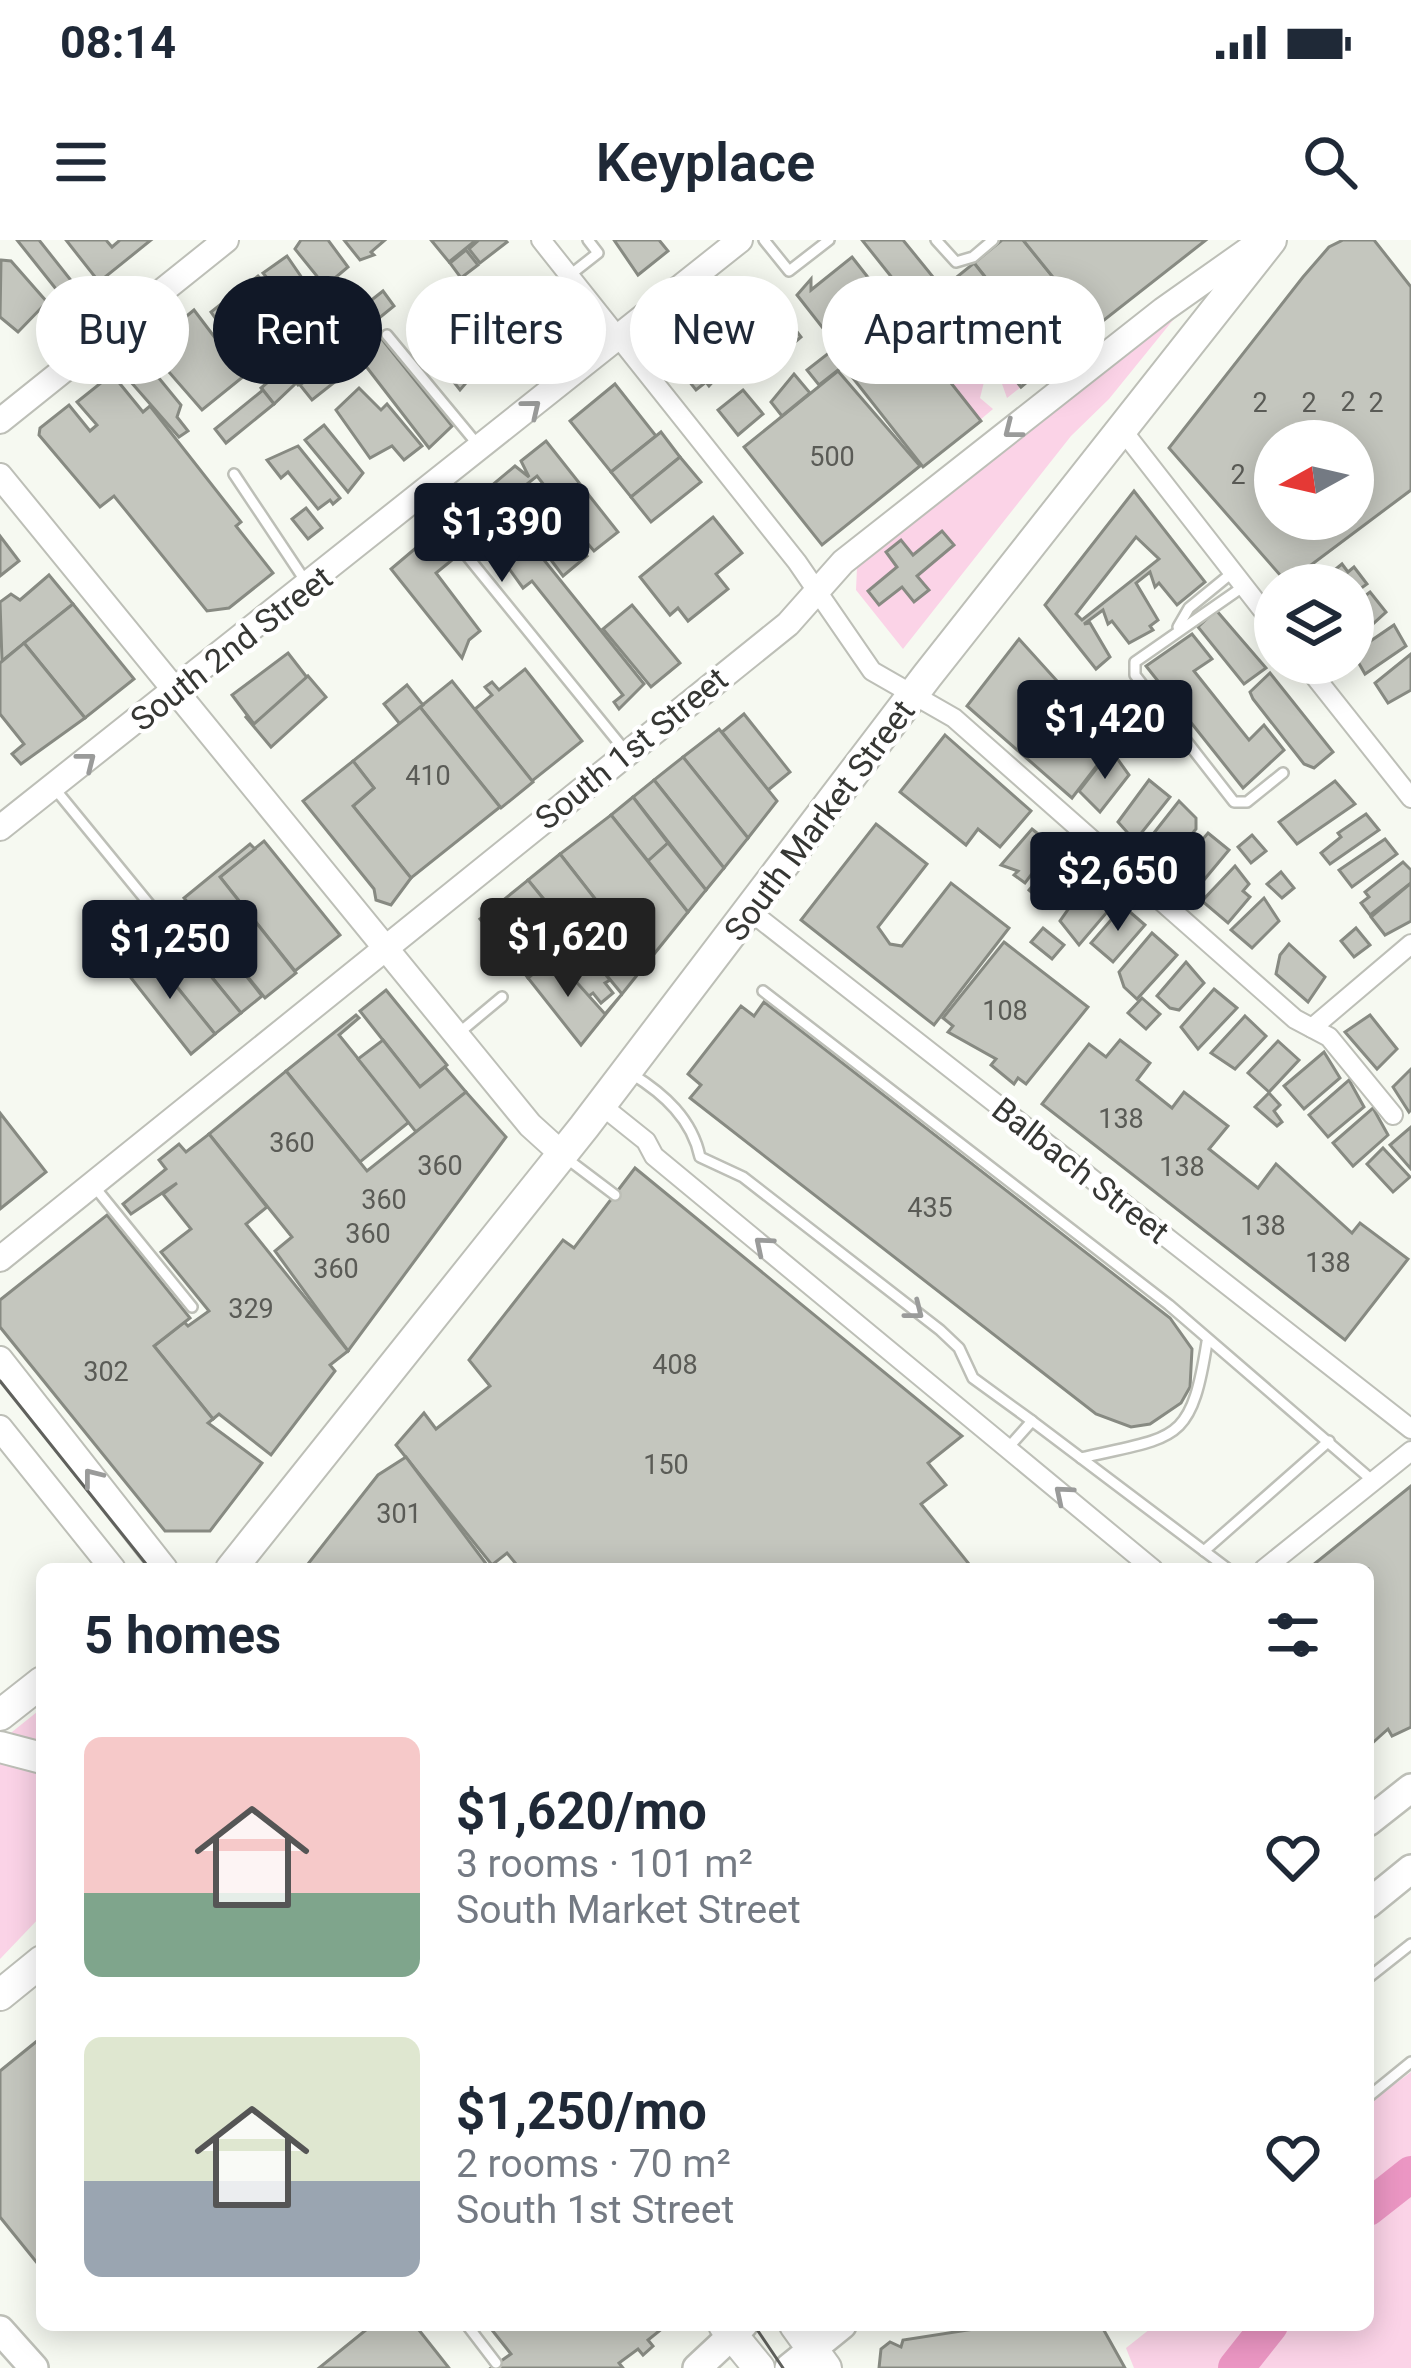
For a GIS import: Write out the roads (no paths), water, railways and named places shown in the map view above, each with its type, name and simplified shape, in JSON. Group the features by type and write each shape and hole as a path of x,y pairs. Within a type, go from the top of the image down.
{"main road":[{"name":"South Market Street","path":"236,1563 602,1105 914,695 1271,240"},
{"path":"0,1715 36,1687"},
{"path":"0,1748 36,1757"},
{"path":"1374,1817 1411,1788"},
{"path":"1374,1899 1411,1869"},
{"path":"0,1995 36,1966"},
{"path":"0,2330 34,2368"},
{"path":"697,2368 730,2331"},
{"path":"735,2331 759,2368"},
{"path":"806,2352 834,2331"}],"street":[{"path":"0,421 226,240"},
{"path":"541,240 818,592 872,671 954,718 1312,1028 1329,1037 1393,1115"},
{"name":"South 2nd Street","path":"0,828 740,240"},
{"name":"South 1st Street","path":"0,1259 788,624 843,562 1239,248 1262,240"},
{"path":"1205,326 1239,248"},
{"path":"1123,431 1254,599"},
{"path":"0,476 530,1125 562,1154"},
{"path":"1321,684 1411,798"},
{"name":"Balbach Street","path":"750,911 1411,1429"},
{"path":"1312,1028 1411,944"},
{"path":"602,1105 646,1141 654,1156 1146,1563"},
{"path":"0,1359 160,1563"},
{"path":"0,1428 107,1563"},
{"path":"1271,1563 1411,1451"}],"lane":[{"path":"570,275 598,253 588,240"},
{"path":"764,240 789,271 829,240"},
{"path":"936,240 956,262 973,257 993,240"},
{"path":"387,335 481,449"},
{"path":"235,474 309,586"},
{"path":"420,498 442,525"},
{"path":"463,551 627,753"},
{"path":"1178,627 1189,608 1238,579"},
{"path":"1238,579 1135,662 1135,675 1234,802 1247,802 1283,772"},
{"path":"54,787 154,910"},
{"path":"763,991 1168,1305 1373,1481"},
{"path":"457,1034 502,997"},
{"path":"628,1071 660,1092 679,1114 696,1136 700,1157 743,1177 909,1306 959,1348 973,1378 1220,1563"},
{"path":"562,1154 615,1195"},
{"path":"92,1184 192,1306"},
{"path":"1081,1458 1150,1442 1182,1428 1197,1404 1207,1342"},
{"path":"1008,1448 1032,1421"},
{"path":"1204,1551 1329,1441"},
{"path":"1374,1973 1411,1943"},
{"path":"1374,2092 1411,2062"},
{"path":"472,2331 496,2363"}],"waterway":[{"path":"1374,2203 1411,2174"},
{"path":"1236,2368 1265,2331"}],"tram line":[{"path":"0,1381 145,1563"},
{"path":"758,2331 783,2368"}]}
